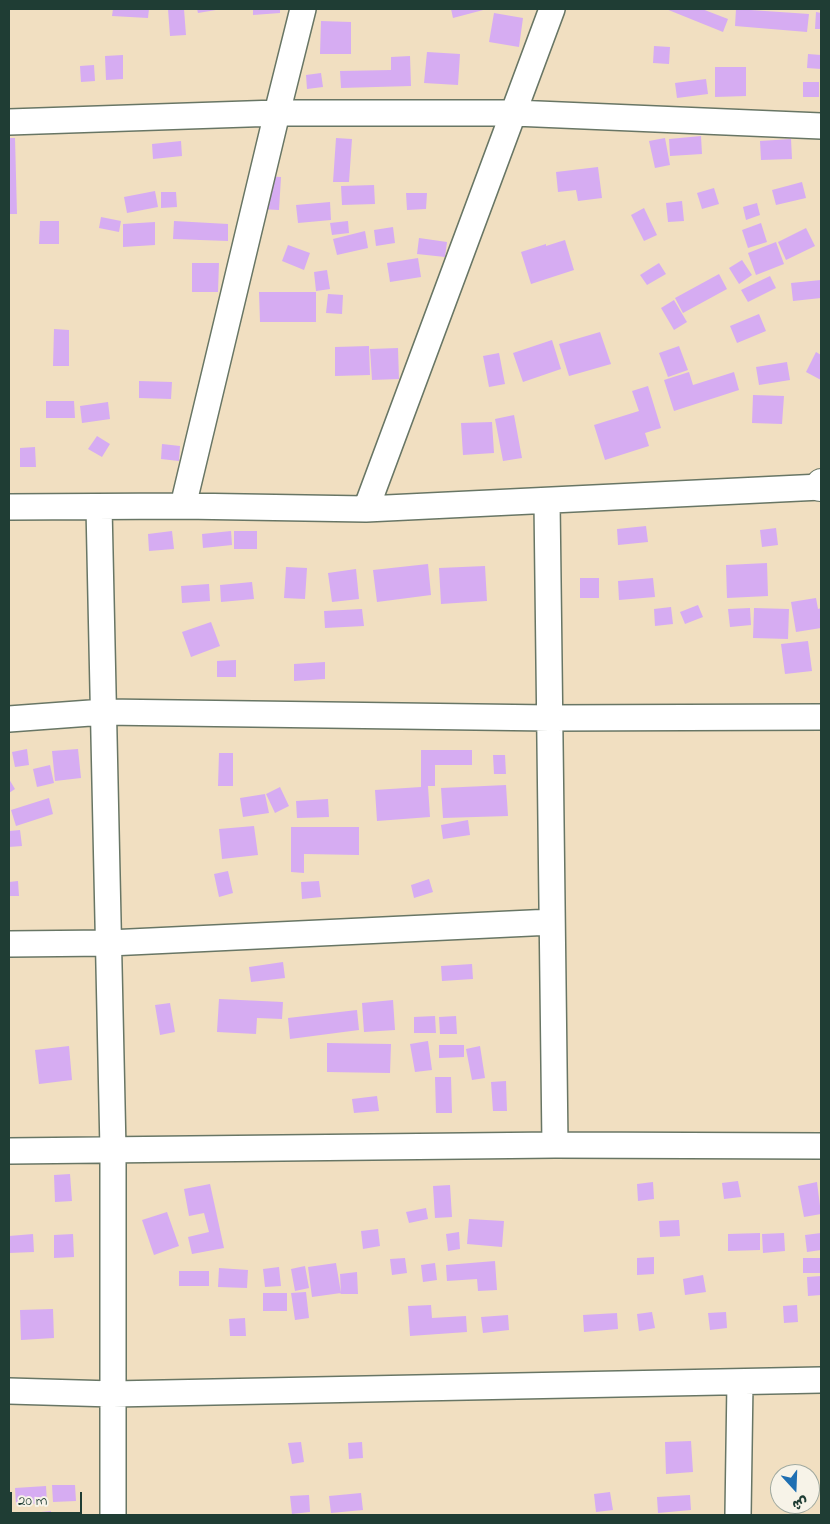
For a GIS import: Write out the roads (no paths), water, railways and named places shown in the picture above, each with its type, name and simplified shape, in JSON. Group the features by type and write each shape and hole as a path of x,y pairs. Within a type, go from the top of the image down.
{"street":[{"path":"183,506 303,9"},
{"path":"366,509 552,9"},
{"path":"9,122 277,113 514,113 821,126"},
{"path":"9,508 183,506 366,509 821,486"},
{"path":"547,501 555,1145"},
{"path":"99,507 113,1150 113,1515"},
{"path":"9,720 104,712 550,718 821,717"},
{"path":"9,944 109,943 552,922"},
{"path":"9,1151 555,1145 821,1146"},
{"path":"9,1392 113,1394 821,1380"},
{"path":"738,1515 740,1382"}]}
